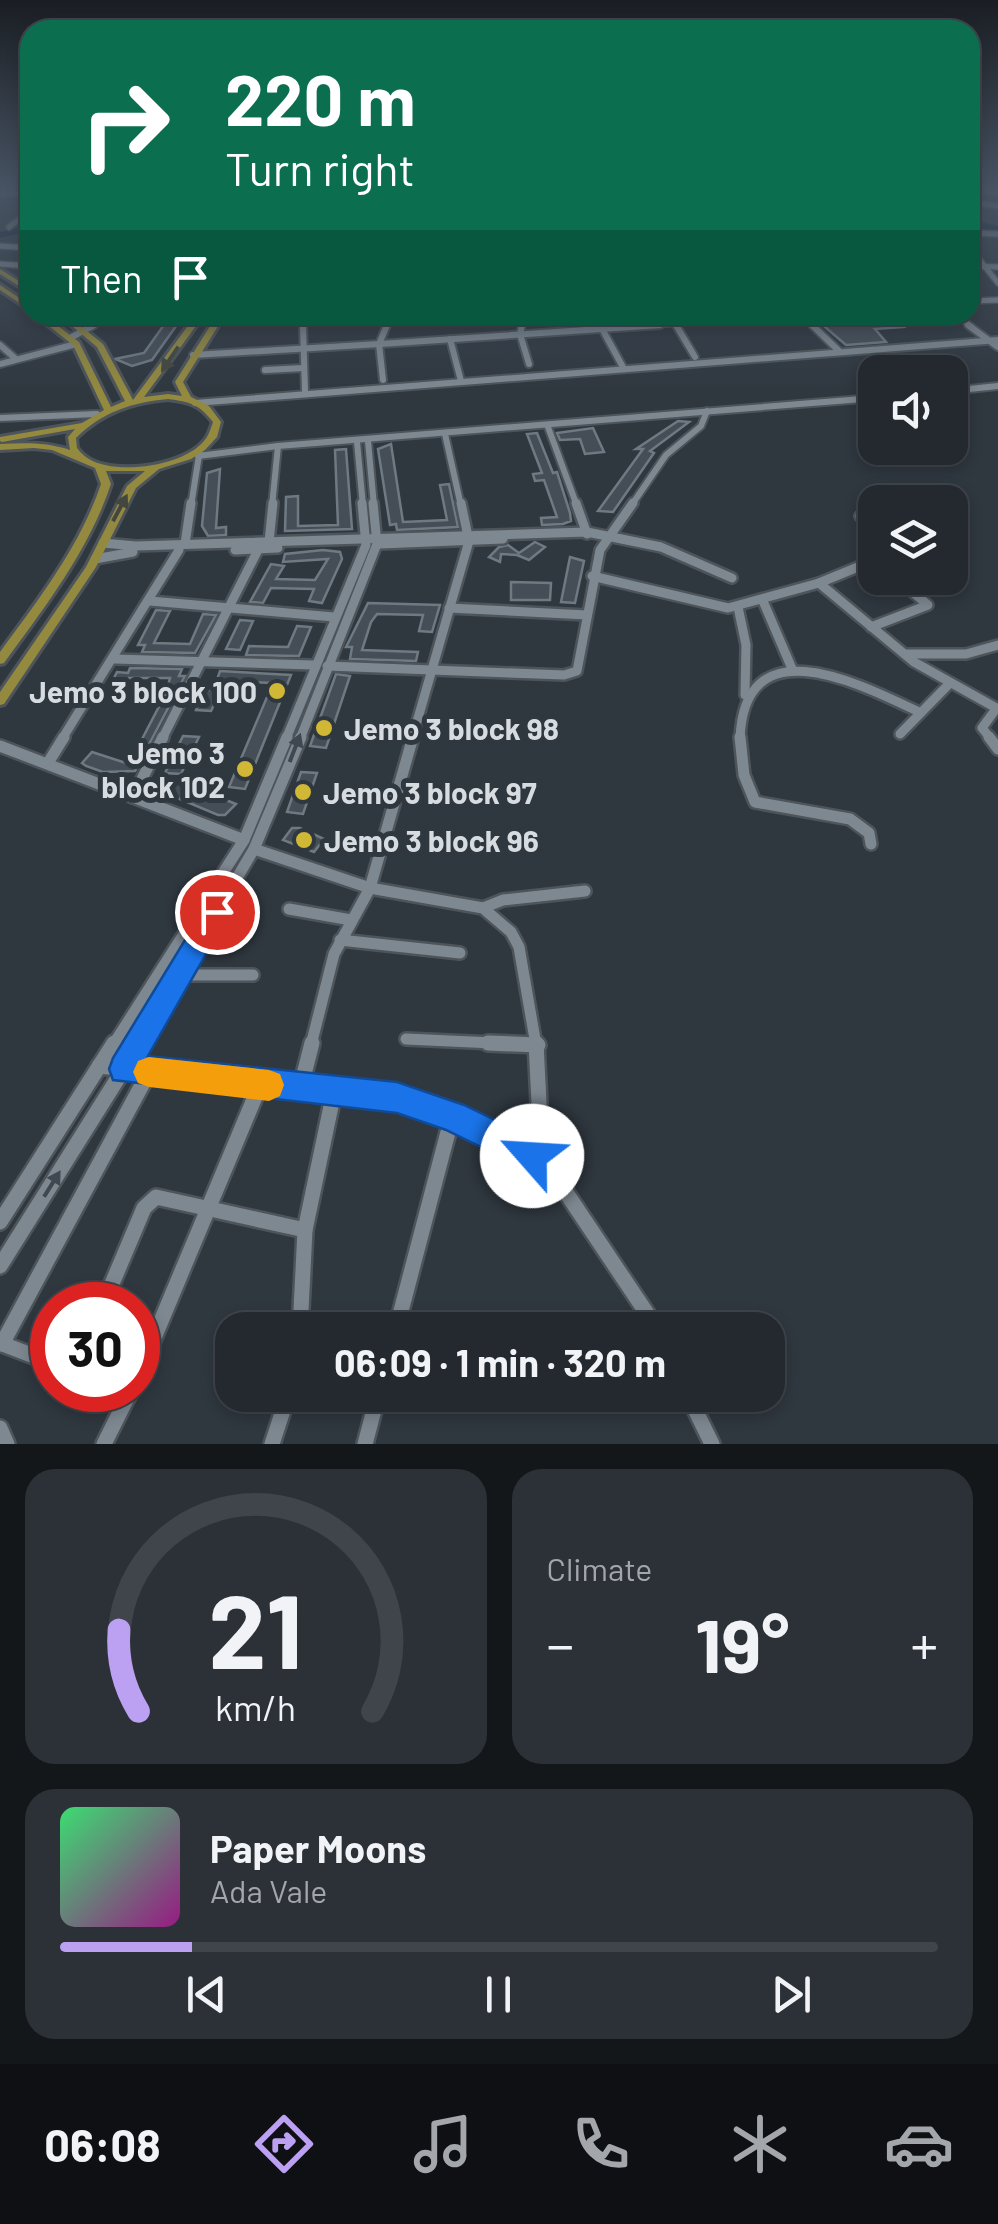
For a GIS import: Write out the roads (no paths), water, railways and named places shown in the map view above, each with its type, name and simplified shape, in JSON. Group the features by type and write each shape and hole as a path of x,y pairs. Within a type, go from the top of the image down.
{"main road":[{"path":"0,268 20,283"},
{"path":"53,325 74,341 108,408"},
{"path":"77,325 87,332 134,401"},
{"path":"134,401 192,325"},
{"path":"0,701 95,559 132,486 161,465 199,452 214,436 217,422 210,411 192,402 179,389 193,355 214,325"},
{"path":"100,389 120,384"},
{"path":"82,459 72,449 72,437 96,414 134,401 192,402"},
{"path":"0,439 81,425"},
{"path":"0,447 56,449 99,466 161,465"},
{"path":"0,660 48,591 104,491 105,475 99,466"},
{"path":"48,591 74,592"}],"street":[{"path":"980,263 998,283"},
{"path":"982,266 998,267"},
{"path":"0,364 74,341 94,325"},
{"path":"303,325 305,392"},
{"path":"383,380 379,344 387,325"},
{"path":"522,325 520,334 528,364"},
{"path":"599,325 624,369"},
{"path":"193,355 628,325"},
{"path":"675,325 695,357"},
{"path":"811,325 840,352"},
{"path":"969,325 998,343"},
{"path":"450,339 460,381"},
{"path":"192,402 988,340"},
{"path":"0,345 16,359"},
{"path":"265,370 304,368"},
{"path":"968,389 998,386"},
{"path":"48,763 182,547 199,452 363,442 858,399"},
{"path":"116,659 570,673 581,665 592,576 610,535 666,454 701,426 707,412"},
{"path":"0,418 96,414"},
{"path":"548,427 587,534"},
{"path":"301,1086 340,940 370,888 470,537 445,434"},
{"path":"0,1222 99,1066 274,807 320,666 372,541 363,442"},
{"path":"269,542 278,446"},
{"path":"95,559 122,552 269,542 587,534 661,547 732,578"},
{"path":"328,645 334,617 372,541"},
{"path":"103,543 182,547"},
{"path":"212,546 258,550 291,544"},
{"path":"133,796 258,550"},
{"path":"592,576 738,607 858,568"},
{"path":"819,583 905,654 949,684 997,709 982,728 998,748"},
{"path":"870,627 928,605 916,595"},
{"path":"150,601 334,617"},
{"path":"763,601 793,671"},
{"path":"738,607 746,646 740,740 755,802 850,819 869,833 871,844"},
{"path":"449,608 587,615"},
{"path":"905,654 939,650 972,658 998,645"},
{"path":"0,1266 180,975 249,845 258,806 320,666"},
{"path":"745,698 756,685 775,674 793,671 839,675 919,712"},
{"path":"900,734 949,684"},
{"path":"0,746 249,845 370,888 483,908 511,932 519,946 538,1045 540,1114 532,1156"},
{"path":"258,806 274,807"},
{"path":"483,908 502,900 586,891"},
{"path":"289,909 351,920"},
{"path":"340,940 460,953"},
{"path":"180,975 253,974"},
{"path":"406,1039 538,1045"},
{"path":"99,1066 397,1097 452,1116 532,1156 559,1182 646,1312"},
{"path":"30,1354 1,1343 150,1072"},
{"path":"160,1326 260,1085"},
{"path":"301,1312 305,1230 334,1092"},
{"path":"401,1312 452,1116"},
{"path":"113,1282 148,1201 156,1197 305,1230"},
{"path":"104,1444 119,1412"},
{"path":"272,1444 282,1412"},
{"path":"365,1444 373,1412"},
{"path":"696,1412 712,1444"},
{"path":"0,1428 7,1444"}],"place":[{"name":"Jemo 3 block 100","path":"277,691"},
{"name":"Jemo 3 block 98","path":"324,728"},
{"name":"Jemo 3 block 102","path":"245,769"},
{"name":"Jemo 3 block 97","path":"303,792"},
{"name":"Jemo 3 block 96","path":"304,840"}]}
